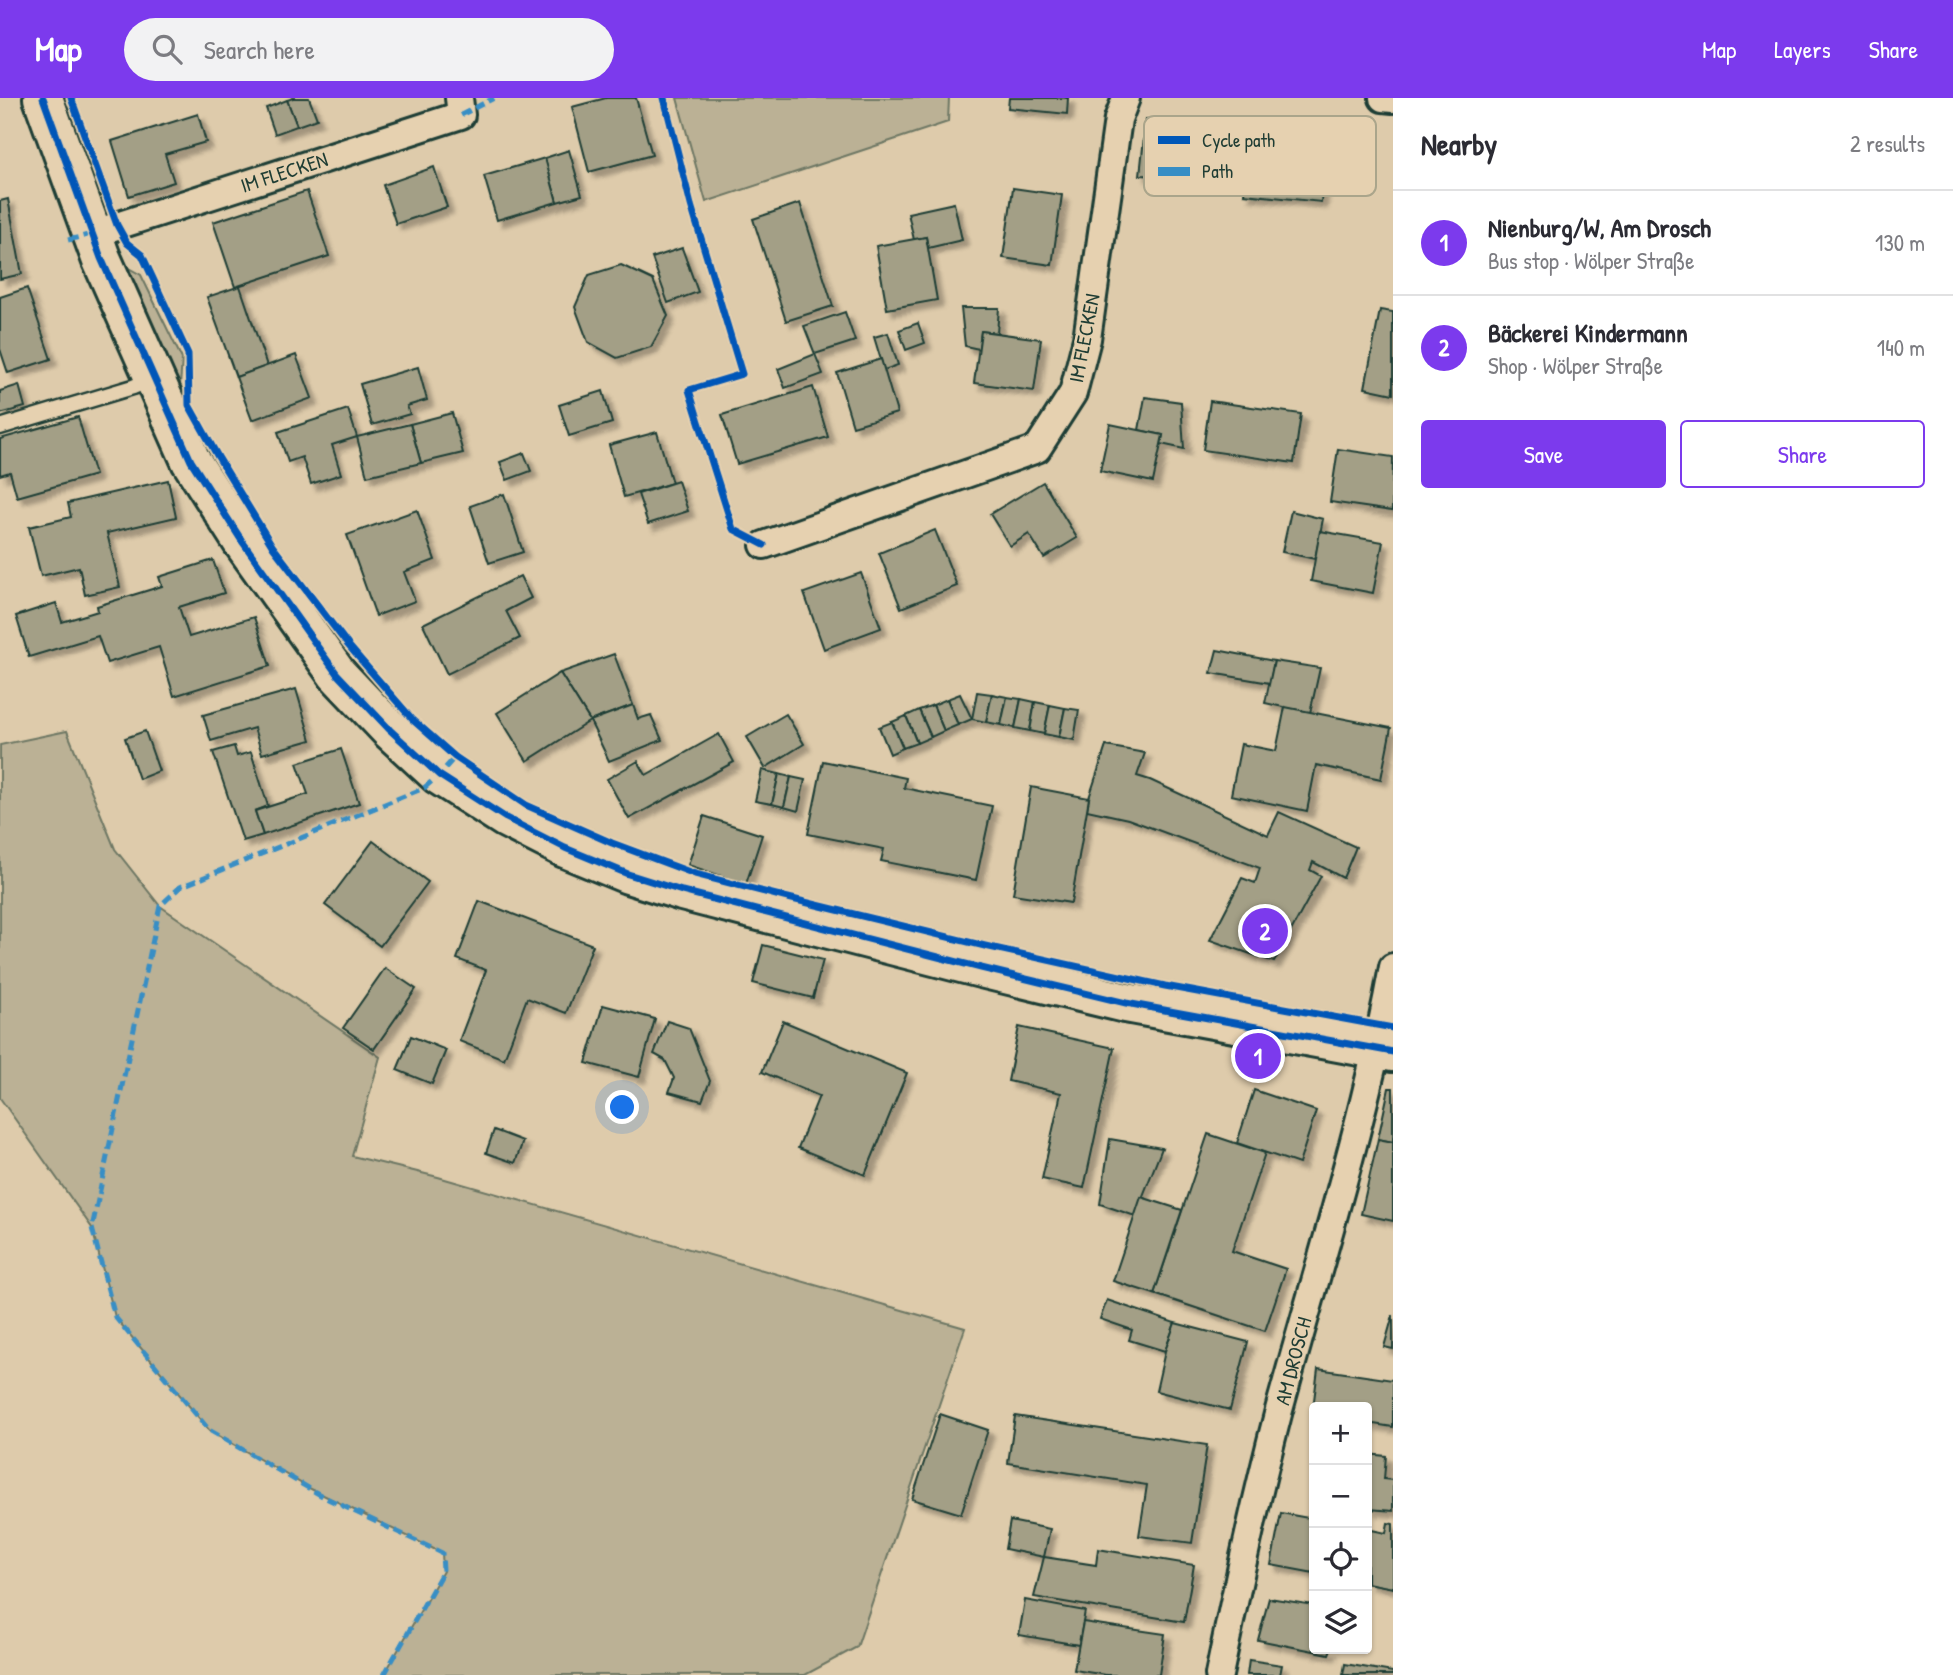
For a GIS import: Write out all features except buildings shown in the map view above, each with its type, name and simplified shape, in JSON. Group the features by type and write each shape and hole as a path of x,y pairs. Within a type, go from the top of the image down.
{"street":[{"path":"43,98 92,234 191,461 242,541 337,674 390,730 439,775 506,818 565,848 628,874 695,894 1126,1003 1385,1050"},
{"name":"IM FLECKEN","path":"92,234 461,115 459,98"},
{"name":"IM FLECKEN","path":"764,545 1037,449 1073,393 1087,339 1118,119 1126,98"},
{"path":"1383,98 1393,99"},
{"name":"AM DROSCH","path":"1219,1675 1241,1565 1278,1414 1385,1050 1393,967"}],"lane":[{"path":"0,426 133,387 154,378"}],"shaded area":[{"path":"677,98 949,98 948,122 706,202"},
{"path":"116,261 141,275 182,359 179,399"},
{"path":"67,731 115,849 160,906 380,1057 352,1156 438,1177 965,1328 857,1647 805,1675 384,1675 443,1571 442,1553 311,1489 209,1430 115,1317 92,1228 0,1098 0,745"}],"marked path":[{"path":"461,115 494,98"},
{"path":"68,240 92,234"},
{"path":"384,1675 443,1571 442,1553 324,1497 209,1430 115,1317 92,1228 160,906 180,887 424,788 455,757"}],"cycle path":[{"path":"43,98 101,258 191,461 242,541 337,674 390,730 439,775 506,818 565,848 628,874 682,891 1126,1003 1393,1052"},
{"path":"71,98 117,225 127,243 142,255 188,354 189,405 218,457 273,547 348,645 413,720 455,757 526,805 612,843 695,874 985,946 1165,986 1393,1028"},
{"path":"664,98 691,205 742,374 689,390 733,529 764,545"}],"place":[{"name":"Bäckerei Kindermann","path":"1265,931"},
{"name":"Nienburg/W, Am Drosch","path":"1258,1056"}]}
